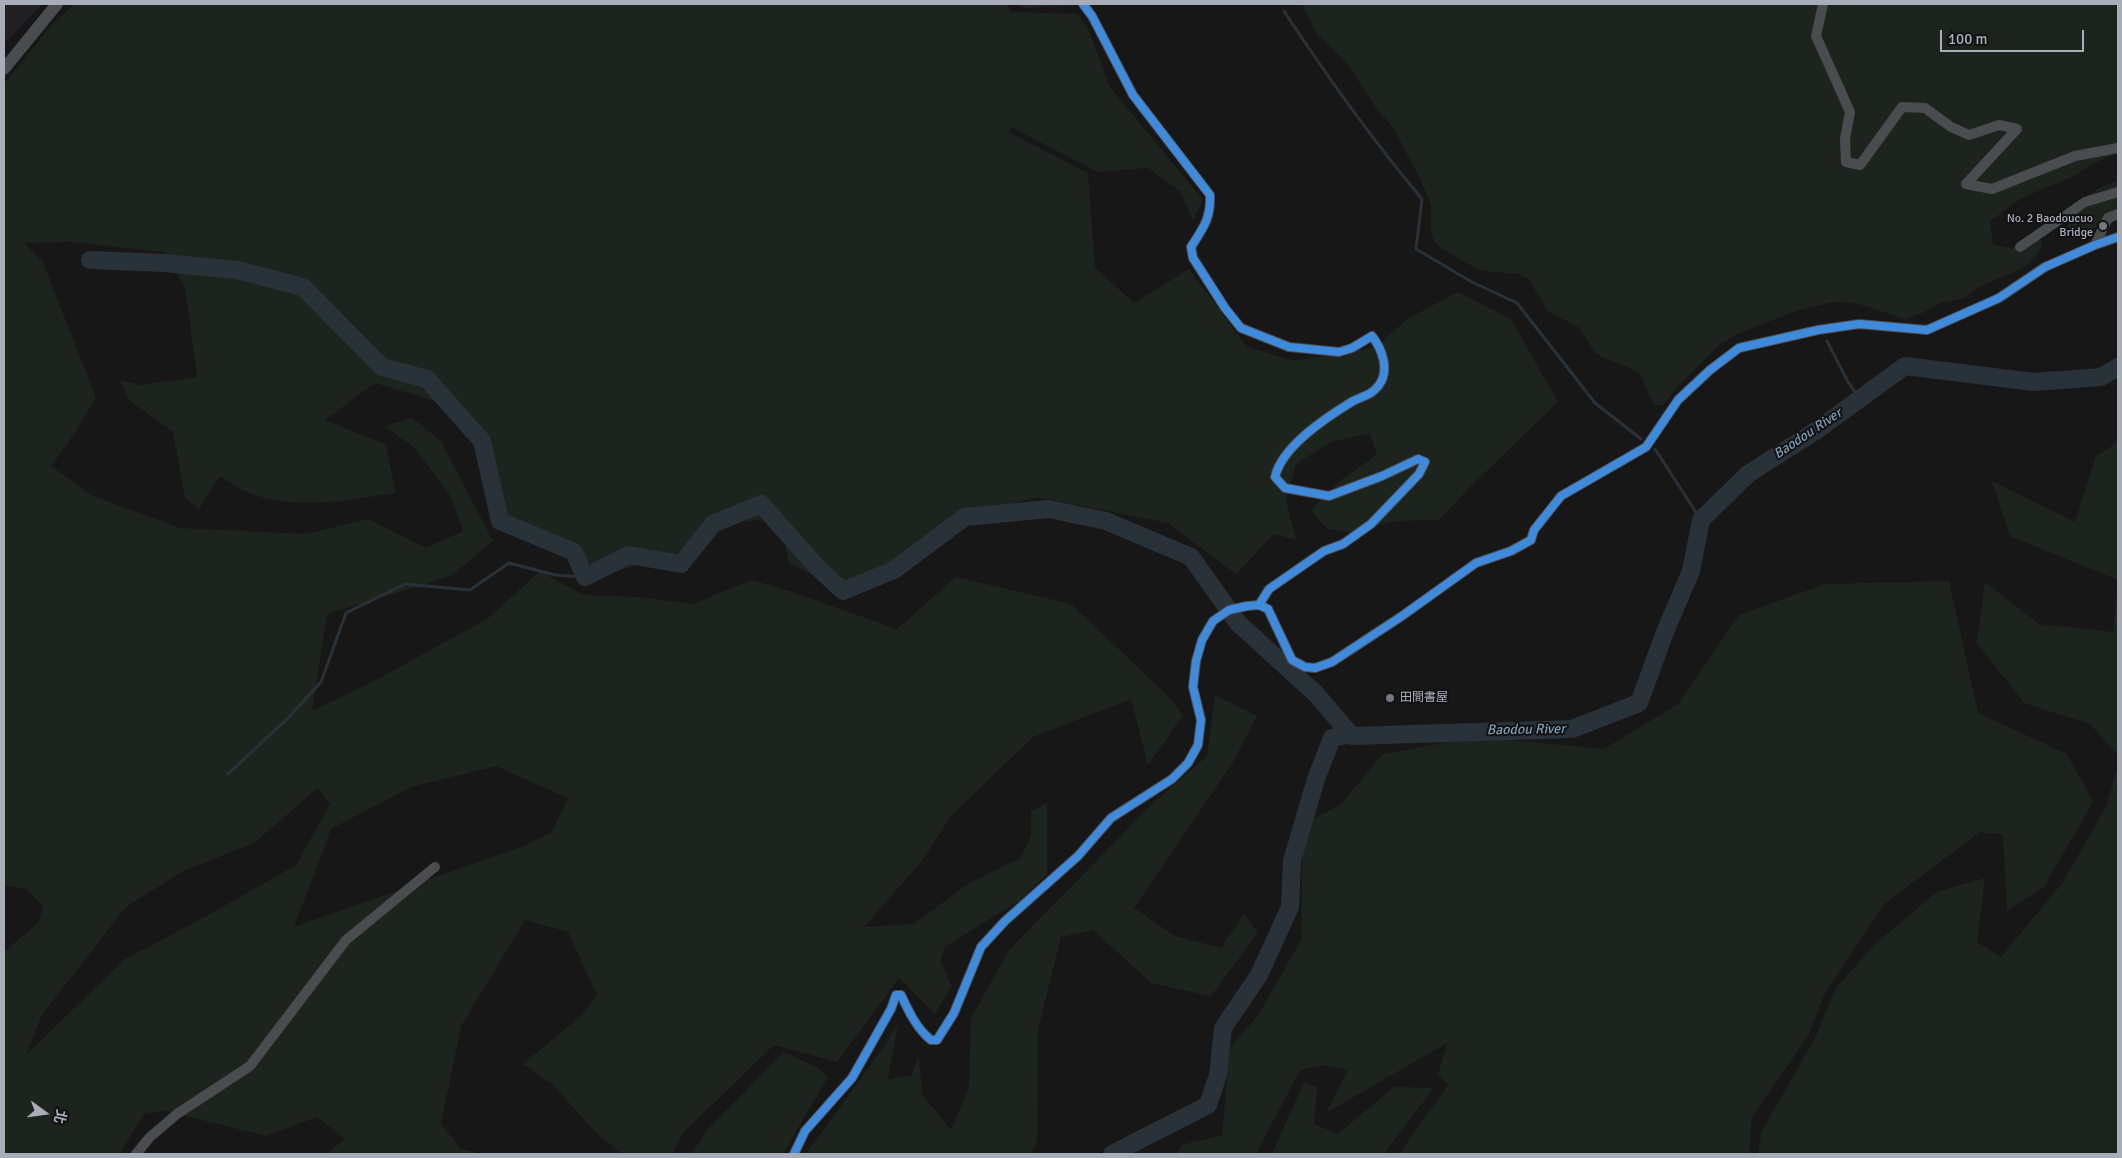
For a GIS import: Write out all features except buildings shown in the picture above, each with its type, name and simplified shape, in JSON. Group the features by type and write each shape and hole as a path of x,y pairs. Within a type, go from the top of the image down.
{"street":[{"path":"4,69 57,4"},
{"path":"1083,4 1092,16 1133,95 1210,195 1211,210 1203,230 1191,247 1193,258 1225,308 1241,328 1289,347 1339,352 1352,348 1372,336 1379,345 1384,357 1384,370 1380,384 1371,394 1354,400 1308,432 1286,455 1277,468 1275,477 1284,488 1329,496 1382,476 1418,459 1424,462 1419,474 1370,524 1343,544 1324,551 1269,589 1259,605"},
{"path":"1823,4 1816,36 1850,112 1845,139 1846,162 1860,165 1902,107 1925,108 1951,127 1970,135 1999,125 2017,129 1966,184 1992,189 2075,156 2118,148"},
{"path":"2020,247 2085,202 2118,192"},
{"path":"2095,245 2108,218 2118,214"},
{"path":"794,1154 805,1131 852,1078 891,1009 896,995 901,995 912,1018 923,1034 931,1040 937,1040 954,1013 981,947 1005,921 1078,856 1111,818 1172,779 1188,763 1198,745 1201,720 1193,687 1196,661 1202,640 1213,621 1229,610 1259,605 1268,610 1292,660 1305,667 1315,668 1332,662 1402,616 1476,563 1511,551 1531,540 1538,524 1561,496 1646,448 1678,400 1710,370 1739,348 1818,330 1858,324 1927,330 2000,298 2045,267 2118,237"},
{"path":"136,1154 150,1137 177,1114 250,1066 346,940 435,867"}],"shaded area":[{"path":"4,4 42,4 7,41 4,38"},
{"path":"75,4 1005,4 1012,12 1077,14 1087,26 1110,87 1203,200 1193,221 1181,192 1148,168 1098,172 1011,127 1010,133 1088,173 1095,268 1134,303 1189,269 1247,347 1295,361 1376,347 1407,319 1458,292 1511,319 1558,402 1469,488 1439,520 1393,521 1353,533 1327,529 1311,510 1342,479 1377,455 1370,433 1331,442 1296,464 1286,501 1296,540 1274,534 1236,574 1168,523 1037,497 969,515 911,555 848,591 789,563 779,518 736,522 677,553 608,574 574,554 513,532 467,411 375,383 325,420 386,445 396,493 339,501 280,501 261,497 243,490 220,476 199,509 185,498 173,432 129,400 120,380 141,385 197,377 185,287 165,252 71,242 24,243 43,262 96,398 51,466 93,496 180,528 305,534 368,519 426,548 463,531 451,497 414,447 384,426 412,418 441,441 493,541 451,576 327,614 312,711 374,681 487,619 540,571 583,595 637,597 693,604 752,580 897,629 956,577 1071,604 1168,696 1183,715 1148,765 1131,699 1033,737 951,816 922,861 864,927 914,924 969,883 1021,858 1031,835 1031,811 1047,803 1047,874 1019,901 945,947 940,961 952,986 935,1014 899,978 837,1062 774,1045 684,1132 672,1154 623,1154 598,1135 553,1085 523,1064 582,1015 597,995 568,932 525,920 461,1026 441,1124 460,1148 479,1154 326,1154 345,1139 317,1117 266,1136 166,1111 145,1113 119,1154 4,1154 4,952 39,922 43,906 26,889 4,885 4,84 54,22","holes":["496,766 568,798 551,833 524,846 294,927 331,829 411,787","318,788 330,804 296,865 194,923 125,959 26,1055 42,1015 126,907 181,872 254,843"]},
{"path":"1019,4 1101,4 1024,8"},
{"path":"1302,4 2118,4 2118,152 2090,165 2076,175 2022,198 1990,221 1993,244 2007,248 2018,247 2039,235 2042,243 2040,250 2036,257 2023,268 1983,285 1964,298 1941,303 1920,314 1905,319 1856,303 1833,302 1799,310 1742,332 1721,343 1677,387 1663,405 1654,405 1640,374 1595,352 1578,327 1549,312 1528,279 1518,274 1477,269 1441,248 1434,241 1431,232 1431,205 1421,181 1394,129 1374,105 1347,63 1317,34"},
{"path":"2118,181 2118,219 2104,222 2080,237 2066,238 2068,223 2074,208 2098,189"},
{"path":"2118,442 2118,580 2010,536 1992,481 2075,522 2096,456"},
{"path":"2118,580 2118,755 2090,724 2024,703 1977,643 1985,582 2039,624 2113,632"},
{"path":"1949,581 1978,713 2067,754 2093,802 2044,887 2007,911 2003,835 1980,832 1884,904 1824,995 1809,1035 1752,1117 1749,1154 1400,1154 1448,1085 1438,1075 1447,1043 1326,1113 1348,1070 1322,1065 1300,1070 1256,1154 1177,1154 1182,1145 1222,1135 1230,1047 1257,1017 1301,940 1303,825 1341,804 1383,754 1477,737 1604,749 1678,704 1739,615 1825,584"},
{"path":"1215,695 1257,716 1232,764 1134,908 1175,936 1221,948 1244,914 1258,933 1211,996 1151,983 1093,930 1061,937 1038,1030 1037,1141 1031,1154 806,1154 883,1048 898,1023 888,1079 911,1076 919,1056 922,1094 951,1130 969,1087 971,1018 1009,950 1152,804 1207,756"},
{"path":"2118,766 2118,1154 1758,1154 1762,1131 1815,1038 1836,988 1876,943 1937,892 1985,878 1977,942 2001,957 2063,882 2106,807"},
{"path":"784,1052 818,1068 828,1077 783,1154 691,1154 710,1127"},
{"path":"1304,1082 1317,1087 1314,1124 1338,1134 1394,1087 1434,1088 1384,1154 1272,1154"}],"waterway":[{"path":"1284,11 1350,107 1422,199 1416,249 1472,282 1517,303 1595,403 1641,439"},
{"path":"90,260 164,263 237,270 303,287 382,367 427,379 482,441 500,521 574,552 585,577 629,555 681,564 713,524 761,504 818,568 843,591 894,570 965,517 1049,509 1106,521 1191,557 1238,623 1316,694 1350,734"},
{"path":"1827,341 1847,380 1860,400"},
{"name":"Baodou River","path":"1112,1154 1208,1105 1218,1075 1223,1028 1259,975 1290,907 1292,861 1316,779 1332,738 1350,734 1352,736 1572,729 1639,703 1665,632 1691,571 1701,520 1748,474 1817,430 1905,366 2034,382 2101,377 2118,367"},
{"path":"1655,449 1701,520"},
{"path":"228,774 288,718 321,682 346,613 405,584 470,590 509,563 555,575 585,577"}],"cycle path":[{"path":"1083,4 1092,16 1133,95 1210,195 1208,217 1203,229 1191,247 1193,258 1225,308 1241,328 1289,347 1339,352 1352,348 1372,336 1382,353 1384,373 1379,385 1370,393 1353,401 1307,433 1286,454 1279,465 1275,477 1285,488 1329,496 1382,476 1418,459 1425,462 1419,474 1371,524 1343,544 1324,551 1269,589 1259,605"},
{"path":"794,1154 805,1131 852,1078 891,1009 896,995 901,995 910,1014 922,1031 931,1040 937,1040 954,1013 981,947 1005,921 1078,856 1111,818 1172,779 1188,763 1198,745 1201,720 1193,687 1196,661 1202,640 1213,621 1229,610 1259,605 1268,609 1292,660 1305,667 1315,668 1332,662 1402,616 1476,563 1511,551 1531,540 1534,530 1561,496 1646,447 1678,400 1710,370 1739,348 1818,330 1859,324 1927,330 1999,298 2045,267 2118,237"}],"place":[{"name":"No. 2 Baodoucuo Bridge","path":"2103,226"},
{"name":"田間書屋","path":"1390,698"}]}
